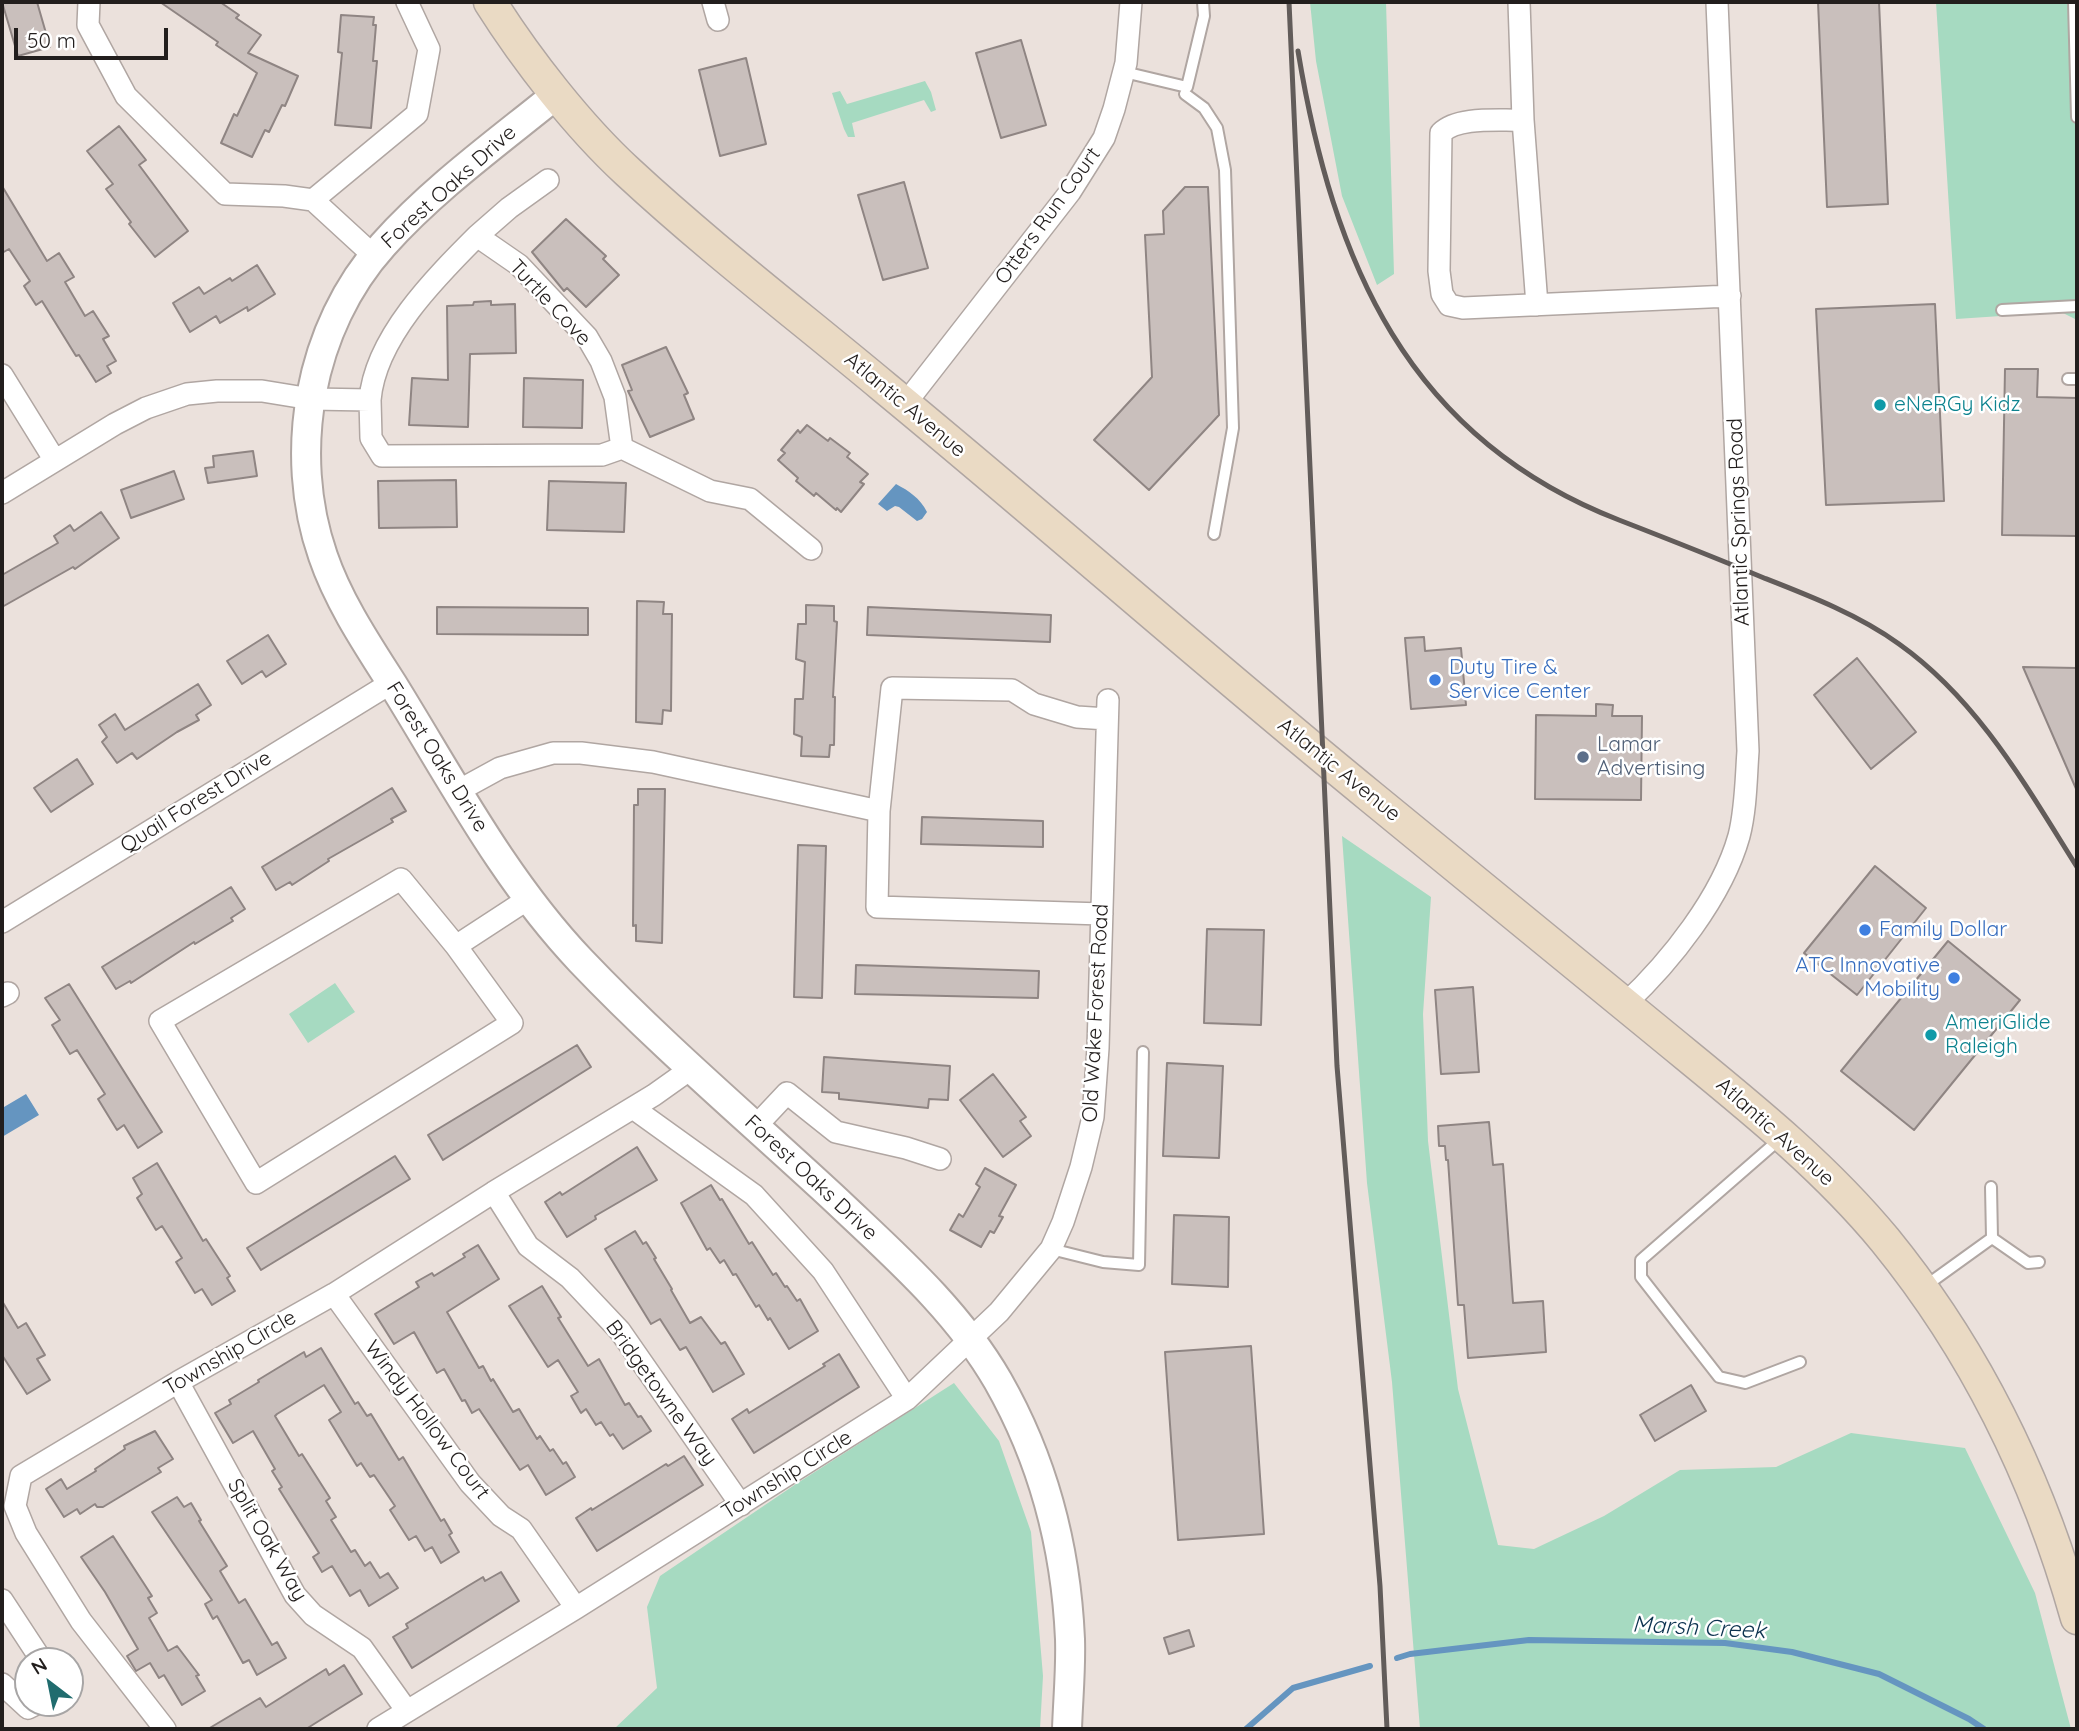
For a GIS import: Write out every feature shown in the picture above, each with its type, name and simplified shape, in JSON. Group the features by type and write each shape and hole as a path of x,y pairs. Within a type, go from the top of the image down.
{"main road":[{"name":"Atlantic Avenue","path":"490,2 540,74 624,169 727,258 1056,530 1268,712 1625,1004 1817,1166 1884,1239 1967,1354 2018,1452 2067,1583 2077,1618"}],"street":[{"path":"89,2 88,25 127,96 225,194 313,200 374,256"},
{"path":"313,200 417,114 429,49 407,2"},
{"name":"Otters Run Court","path":"905,404 1070,192 1104,138 1124,72 1131,2"},
{"path":"1519,2 1523,120 1537,305"},
{"name":"Atlantic Springs Road","path":"1625,1004 1658,972 1703,910 1726,868 1738,837 1745,799 1748,751 1717,2"},
{"name":"Forest Oaks Drive","path":"557,94 438,191 407,220 374,256 344,302 331,330 321,356 311,399 306,444 307,479 316,533 332,582 391,683 528,899 583,963 911,1271 970,1339"},
{"path":"1523,120 1460,123 1448,126 1441,133 1439,271 1442,294 1449,305 1463,308 1730,296"},
{"path":"548,180 509,208 477,236 436,278 393,336 372,381 370,400 372,439 382,456 602,455 622,448 710,491 750,499 811,549"},
{"name":"Turtle Cove","path":"477,236 519,265 587,337 601,361 615,397 622,448"},
{"path":"2,375 54,459"},
{"path":"2,493 54,459 146,408 187,394 262,391 311,399 370,400"},
{"name":"Quail Forest Drive","path":"2,922 391,683"},
{"name":"Old Wake Forest Road","path":"879,811 892,688 1012,690 1034,705 1077,717 1107,709 1098,1048 1093,1117 1081,1167 1051,1249 999,1312 970,1339"},
{"path":"458,791 500,768 553,753 581,752 653,762 879,811 877,907 1102,914"},
{"path":"401,879 456,946 512,1023 256,1184 160,1021 401,879"},
{"path":"456,946 528,899"},
{"name":"Township Circle","path":"165,1729 81,1621 26,1533 15,1506 21,1476 178,1382 334,1294 633,1108 692,1068"},
{"path":"755,1126 787,1093 836,1132 906,1148 940,1159"},
{"path":"633,1108 754,1195 823,1271 907,1399"},
{"name":"Bridgetowne Way","path":"494,1192 528,1246 570,1278 620,1331 741,1505"},
{"name":"Windy Hollow Court","path":"334,1294 470,1483 501,1516 521,1529 576,1608"},
{"path":"970,1339 996,1378 1030,1447 1044,1484 1059,1542 1070,1643 1067,1729"},
{"name":"Township Circle","path":"378,1729 576,1608 907,1399 970,1339"},
{"name":"Split Oak Way","path":"178,1382 295,1595 313,1615 362,1648 407,1711"},
{"path":"2,1600 33,1647"}],"lane":[{"path":"1124,72 1187,87 1203,16 1203,2"},
{"path":"2074,2 2077,117"},
{"path":"1185,94 1203,108 1217,128 1225,170 1234,428 1214,534"},
{"path":"2002,310 2077,306"},
{"path":"1051,1249 1103,1262 1139,1265 1143,1052"},
{"path":"1783,1136 1641,1260 1641,1277 1719,1377 1745,1383 1800,1362"},
{"path":"1992,1187 1992,1238"},
{"path":"1922,1289 1992,1238"},
{"path":"1992,1238 2028,1263 2039,1262"}],"green space":[{"path":"1310,2 1386,2 1394,274 1377,285 1342,196 1316,61"},
{"path":"1936,2 2077,2 2077,320 2061,312 1956,319"},
{"path":"925,81 936,110 931,112 924,100 852,123 855,137 848,137 832,93 840,91 847,104"},
{"path":"1342,836 1431,897 1423,1014 1428,1141 1458,1389 1498,1545 1534,1549 1604,1516 1680,1470 1776,1467 1851,1433 1965,1448 2035,1593 2071,1729 1420,1729 1392,1382 1367,1183"},
{"path":"335,983 355,1012 308,1043 289,1014"},
{"path":"954,1383 999,1441 1031,1532 1043,1676 1040,1729 614,1729 657,1688 647,1607 660,1576 796,1484"}],"water":[{"path":"896,484 910,492 921,503 927,512 922,519 917,521 899,507 895,506 887,511 878,504"},
{"path":"26,1094 39,1115 2,1137 2,1104 4,1107"}],"building":[{"path":"2,2 37,2 50,47 18,56"},
{"path":"160,2 220,2 239,15 236,18 261,35 248,53 298,76 285,106 282,105 269,132 265,130 252,157 221,143 257,73"},
{"path":"1818,2 1879,2 1888,204 1827,207"},
{"path":"341,15 374,17 373,25 376,25 373,61 377,61 371,128 335,125 342,53 338,52"},
{"path":"1021,40 1046,125 1001,138 976,53"},
{"path":"746,58 766,144 720,156 699,70"},
{"path":"119,126 146,160 139,165 188,231 155,257 106,189 113,184 87,151"},
{"path":"904,182 928,268 883,280 858,195"},
{"path":"2,186 47,261 59,253 74,277 65,282 85,316 93,311 109,336 103,339 116,361 107,366 111,373 96,382 79,355 76,356 42,301 36,305 24,286 30,281 9,249 2,253"},
{"path":"1185,187 1208,187 1219,415 1149,490 1094,440 1152,377 1145,235 1164,234 1163,211"},
{"path":"566,219 606,256 603,259 619,275 586,307 567,288 564,291 532,252"},
{"path":"257,265 275,294 248,311 247,307 220,323 216,316 190,332 173,303 199,287 204,294"},
{"path":"491,301 491,305 515,304 516,353 470,354 468,427 409,425 412,378 448,380 447,306"},
{"name":"eNeRGy Kidz","path":"1935,304 1944,501 1826,505 1816,309"},
{"path":"666,347 688,393 684,395 694,419 650,437 628,391 632,390 622,365"},
{"path":"2005,369 2038,369 2037,397 2077,398 2077,536 2002,535"},
{"path":"524,378 583,380 582,428 523,427"},
{"path":"807,425 850,453 847,457 868,474 860,482 864,484 841,512 816,493 814,496 796,481 798,478 778,460 785,453 781,450 798,430 800,433"},
{"path":"253,451 257,476 208,483 205,468 214,467 213,456"},
{"path":"174,471 184,499 131,518 121,490"},
{"path":"456,480 457,527 379,528 378,481"},
{"path":"549,481 626,483 624,532 547,530"},
{"path":"101,512 119,538 75,569 73,567 2,607 2,575 58,543 54,536 70,525 74,531"},
{"path":"637,601 664,602 663,614 672,614 671,711 663,710 662,724 636,722"},
{"path":"806,605 834,606 834,621 837,622 833,697 834,745 830,745 829,757 801,756 802,737 794,734 795,699 803,699 805,662 796,659 798,624 806,624"},
{"path":"437,607 588,608 588,635 437,634"},
{"path":"868,607 1051,615 1050,642 867,635"},
{"path":"268,635 286,664 266,677 262,671 242,684 227,661"},
{"path":"1424,637 1425,651 1461,648 1466,705 1411,709 1405,638"},
{"path":"1857,658 1916,732 1871,769 1814,695"},
{"path":"2023,667 2077,668 2077,791"},
{"path":"198,684 211,705 196,715 199,720 137,759 132,753 117,763 102,742 107,737 99,725 115,714 125,730"},
{"path":"1596,704 1613,705 1612,716 1642,716 1641,800 1535,799 1536,715 1596,716"},
{"path":"77,759 93,784 51,812 34,788"},
{"path":"392,788 406,811 391,819 393,822 328,859 329,861 292,885 290,882 276,890 262,867"},
{"path":"638,789 665,789 662,943 636,941 636,925 633,926 634,805 638,805"},
{"path":"922,817 1043,821 1043,847 921,844"},
{"path":"798,845 826,846 822,998 794,997"},
{"name":"Family Dollar","path":"1875,866 1926,908 1857,995 1804,953"},
{"path":"231,887 245,909 231,918 233,921 195,944 194,942 131,983 130,981 116,989 102,967"},
{"path":"1207,929 1264,930 1261,1025 1204,1023"},
{"name":"AmeriGlide Raleigh","path":"1948,941 2020,1000 1914,1130 1841,1071"},
{"path":"856,965 1039,971 1038,998 855,994"},
{"path":"69,984 162,1132 138,1148 124,1125 117,1130 98,1099 105,1094 77,1050 70,1054 52,1025 60,1020 45,998"},
{"path":"1473,987 1479,1072 1441,1074 1435,990"},
{"path":"577,1045 591,1067 443,1160 428,1135"},
{"path":"824,1057 950,1066 948,1100 929,1099 928,1108 839,1099 839,1093 822,1092"},
{"path":"1167,1063 1223,1066 1219,1158 1163,1156"},
{"path":"993,1074 1026,1117 1020,1121 1031,1136 1003,1157 960,1100"},
{"path":"1489,1122 1493,1165 1503,1164 1513,1303 1543,1301 1546,1352 1468,1358 1464,1305 1458,1305 1448,1160 1445,1146 1439,1146 1438,1126"},
{"path":"637,1147 657,1180 595,1216 596,1219 567,1237 545,1202 560,1192 562,1195"},
{"path":"395,1156 410,1179 261,1270 247,1248"},
{"path":"157,1163 203,1241 206,1239 230,1276 227,1278 235,1291 212,1305 202,1289 195,1293 176,1262 182,1258 162,1226 156,1230 137,1198 142,1194 133,1178"},
{"path":"985,1168 1016,1185 999,1216 1003,1217 994,1233 990,1231 981,1247 950,1230 959,1214 963,1217 980,1187 976,1184"},
{"path":"711,1185 749,1244 752,1242 773,1275 776,1273 797,1301 800,1299 818,1331 789,1349 770,1318 768,1320 759,1305 756,1307 736,1274 733,1275 724,1260 720,1263 710,1248 707,1250 681,1203"},
{"path":"1174,1215 1229,1217 1228,1287 1172,1284"},
{"path":"635,1231 656,1258 654,1259 690,1323 701,1317 721,1344 725,1342 744,1374 713,1392 686,1347 680,1350 660,1319 651,1324 605,1249"},
{"path":"478,1245 499,1279 447,1312 479,1368 483,1366 513,1412 519,1409 537,1439 540,1436 563,1464 566,1462 575,1477 546,1495 528,1465 520,1470 479,1409 472,1413 465,1400 462,1401 444,1369 437,1373 414,1332 394,1344 375,1314 419,1287 416,1282 432,1273 434,1276 465,1257 463,1254"},
{"path":"542,1286 588,1366 599,1359 625,1405 629,1403 651,1431 623,1449 601,1422 596,1425 586,1409 581,1413 571,1396 578,1392 558,1360 548,1367 509,1306"},
{"path":"2,1301 18,1328 26,1323 45,1355 37,1359 50,1380 27,1394 2,1355"},
{"path":"1251,1346 1264,1534 1178,1540 1165,1352"},
{"path":"321,1348 355,1404 358,1402 367,1416 371,1414 399,1460 403,1457 441,1521 444,1519 459,1552 441,1563 432,1547 425,1551 416,1536 409,1540 390,1510 395,1506 374,1475 370,1477 361,1463 357,1466 329,1420 341,1412 324,1385 275,1416 299,1456 302,1454 330,1498 326,1501 336,1517 331,1520 351,1552 355,1550 365,1566 370,1562 380,1578 388,1573 398,1588 369,1606 360,1590 350,1596 332,1566 322,1572 313,1557 319,1553 279,1489 282,1487 272,1471 275,1469 253,1431 233,1443 215,1413 231,1404 229,1400 259,1382 258,1380 304,1352 306,1357"},
{"path":"839,1354 859,1387 754,1453 732,1419 747,1409 749,1413 825,1366 823,1364"},
{"path":"1691,1385 1706,1411 1655,1441 1640,1415"},
{"path":"155,1431 173,1459 158,1468 161,1472 103,1507 97,1507 95,1504 80,1514 77,1509 64,1517 46,1489 61,1479 67,1489 96,1471 95,1469 125,1449 124,1446"},
{"path":"684,1456 703,1485 597,1551 576,1518"},
{"path":"177,1497 184,1507 191,1503 227,1566 220,1571 239,1603 245,1599 272,1645 277,1642 286,1658 257,1675 249,1660 243,1663 217,1616 213,1619 205,1604 212,1600 152,1512"},
{"path":"113,1536 152,1596 148,1598 157,1613 149,1618 168,1651 177,1646 199,1675 196,1676 205,1691 182,1705 164,1675 159,1678 150,1663 136,1671 127,1656 138,1649 81,1557"},
{"path":"501,1572 519,1601 412,1668 393,1637 408,1628 406,1624 468,1586 483,1577 485,1581"},
{"path":"1189,1630 1194,1646 1169,1654 1164,1638"},
{"path":"344,1665 362,1694 306,1729 208,1729 260,1698 266,1707 326,1669 329,1675"}],"waterway":[{"name":"Marsh Creek","path":"1397,1658 1410,1654 1529,1640 1725,1643 1792,1652 1879,1674 1984,1729"},
{"name":"Marsh Creek","path":"1246,1729 1293,1688 1370,1666"}],"railway":[{"path":"1289,2 1337,1066 1380,1586 1387,1729"},
{"path":"1298,51 1313,128 1333,202 1359,270 1392,334 1433,391 1484,442 1546,485 1619,520 1834,607 1899,644 1927,666 1977,718 2019,776 2077,867"}],"place":[{"name":"eNeRGy Kidz","path":"1880,405"},
{"name":"Duty Tire & Service Center","path":"1435,680"},
{"name":"Lamar Advertising","path":"1583,757"},
{"name":"Family Dollar","path":"1865,930"},
{"name":"ATC Innovative Mobility","path":"1954,978"},
{"name":"AmeriGlide Raleigh","path":"1931,1035"}]}
